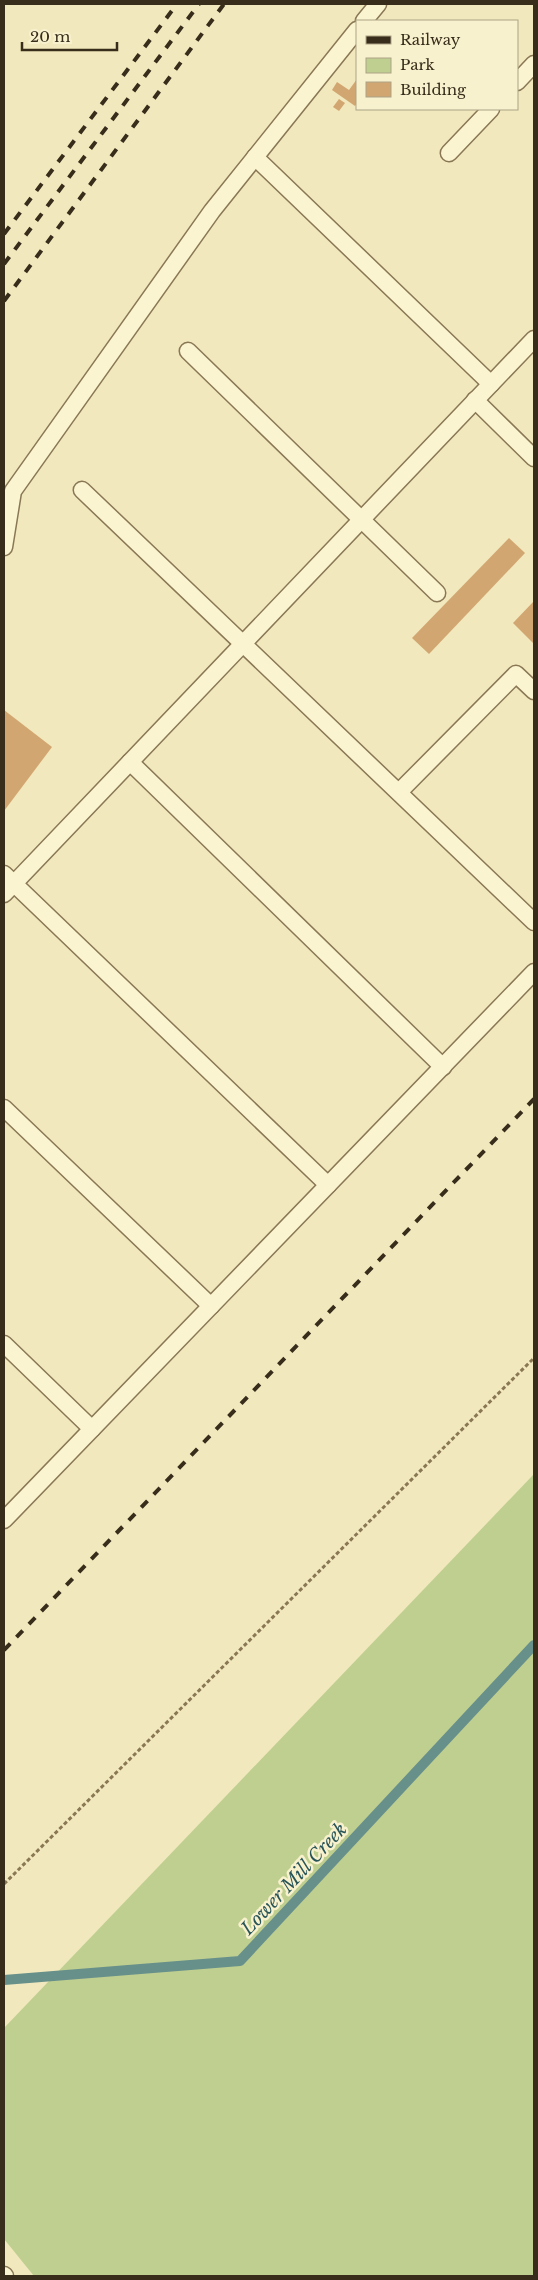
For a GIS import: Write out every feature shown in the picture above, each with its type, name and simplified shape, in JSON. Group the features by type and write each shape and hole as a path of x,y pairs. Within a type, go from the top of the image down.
{"lane":[{"path":"365,20 378,4"},
{"path":"4,547 13,492 212,211 356,31"},
{"path":"518,81 534,64"},
{"path":"449,152 490,110"},
{"path":"255,157 491,384"},
{"path":"328,1186 7,884 130,762 534,339"},
{"path":"188,351 438,593"},
{"path":"475,400 534,458"},
{"path":"82,490 534,922"},
{"path":"399,792 516,674 534,691"},
{"path":"130,762 443,1067"},
{"path":"4,1520 534,972"},
{"path":"4,1108 211,1306"},
{"path":"4,1344 92,1429"}],"path":[{"path":"4,1884 534,1358"}],"green space":[{"path":"534,1474 534,2276 34,2276 4,2239 4,2028"}],"building":[{"path":"356,80 355,106 332,90 337,82 349,90"},
{"path":"339,99 345,103 339,111 333,107"},
{"path":"509,538 525,553 429,654 412,638"},
{"path":"534,601 534,644 513,623"},
{"path":"4,710 52,747 4,811"}],"waterway":[{"name":"Lower Mill Creek","path":"4,1980 240,1961 534,1645"}],"railway":[{"path":"4,234 177,4"},
{"path":"4,264 199,4"},
{"path":"4,301 224,4"},
{"path":"4,1650 534,1099"}]}
